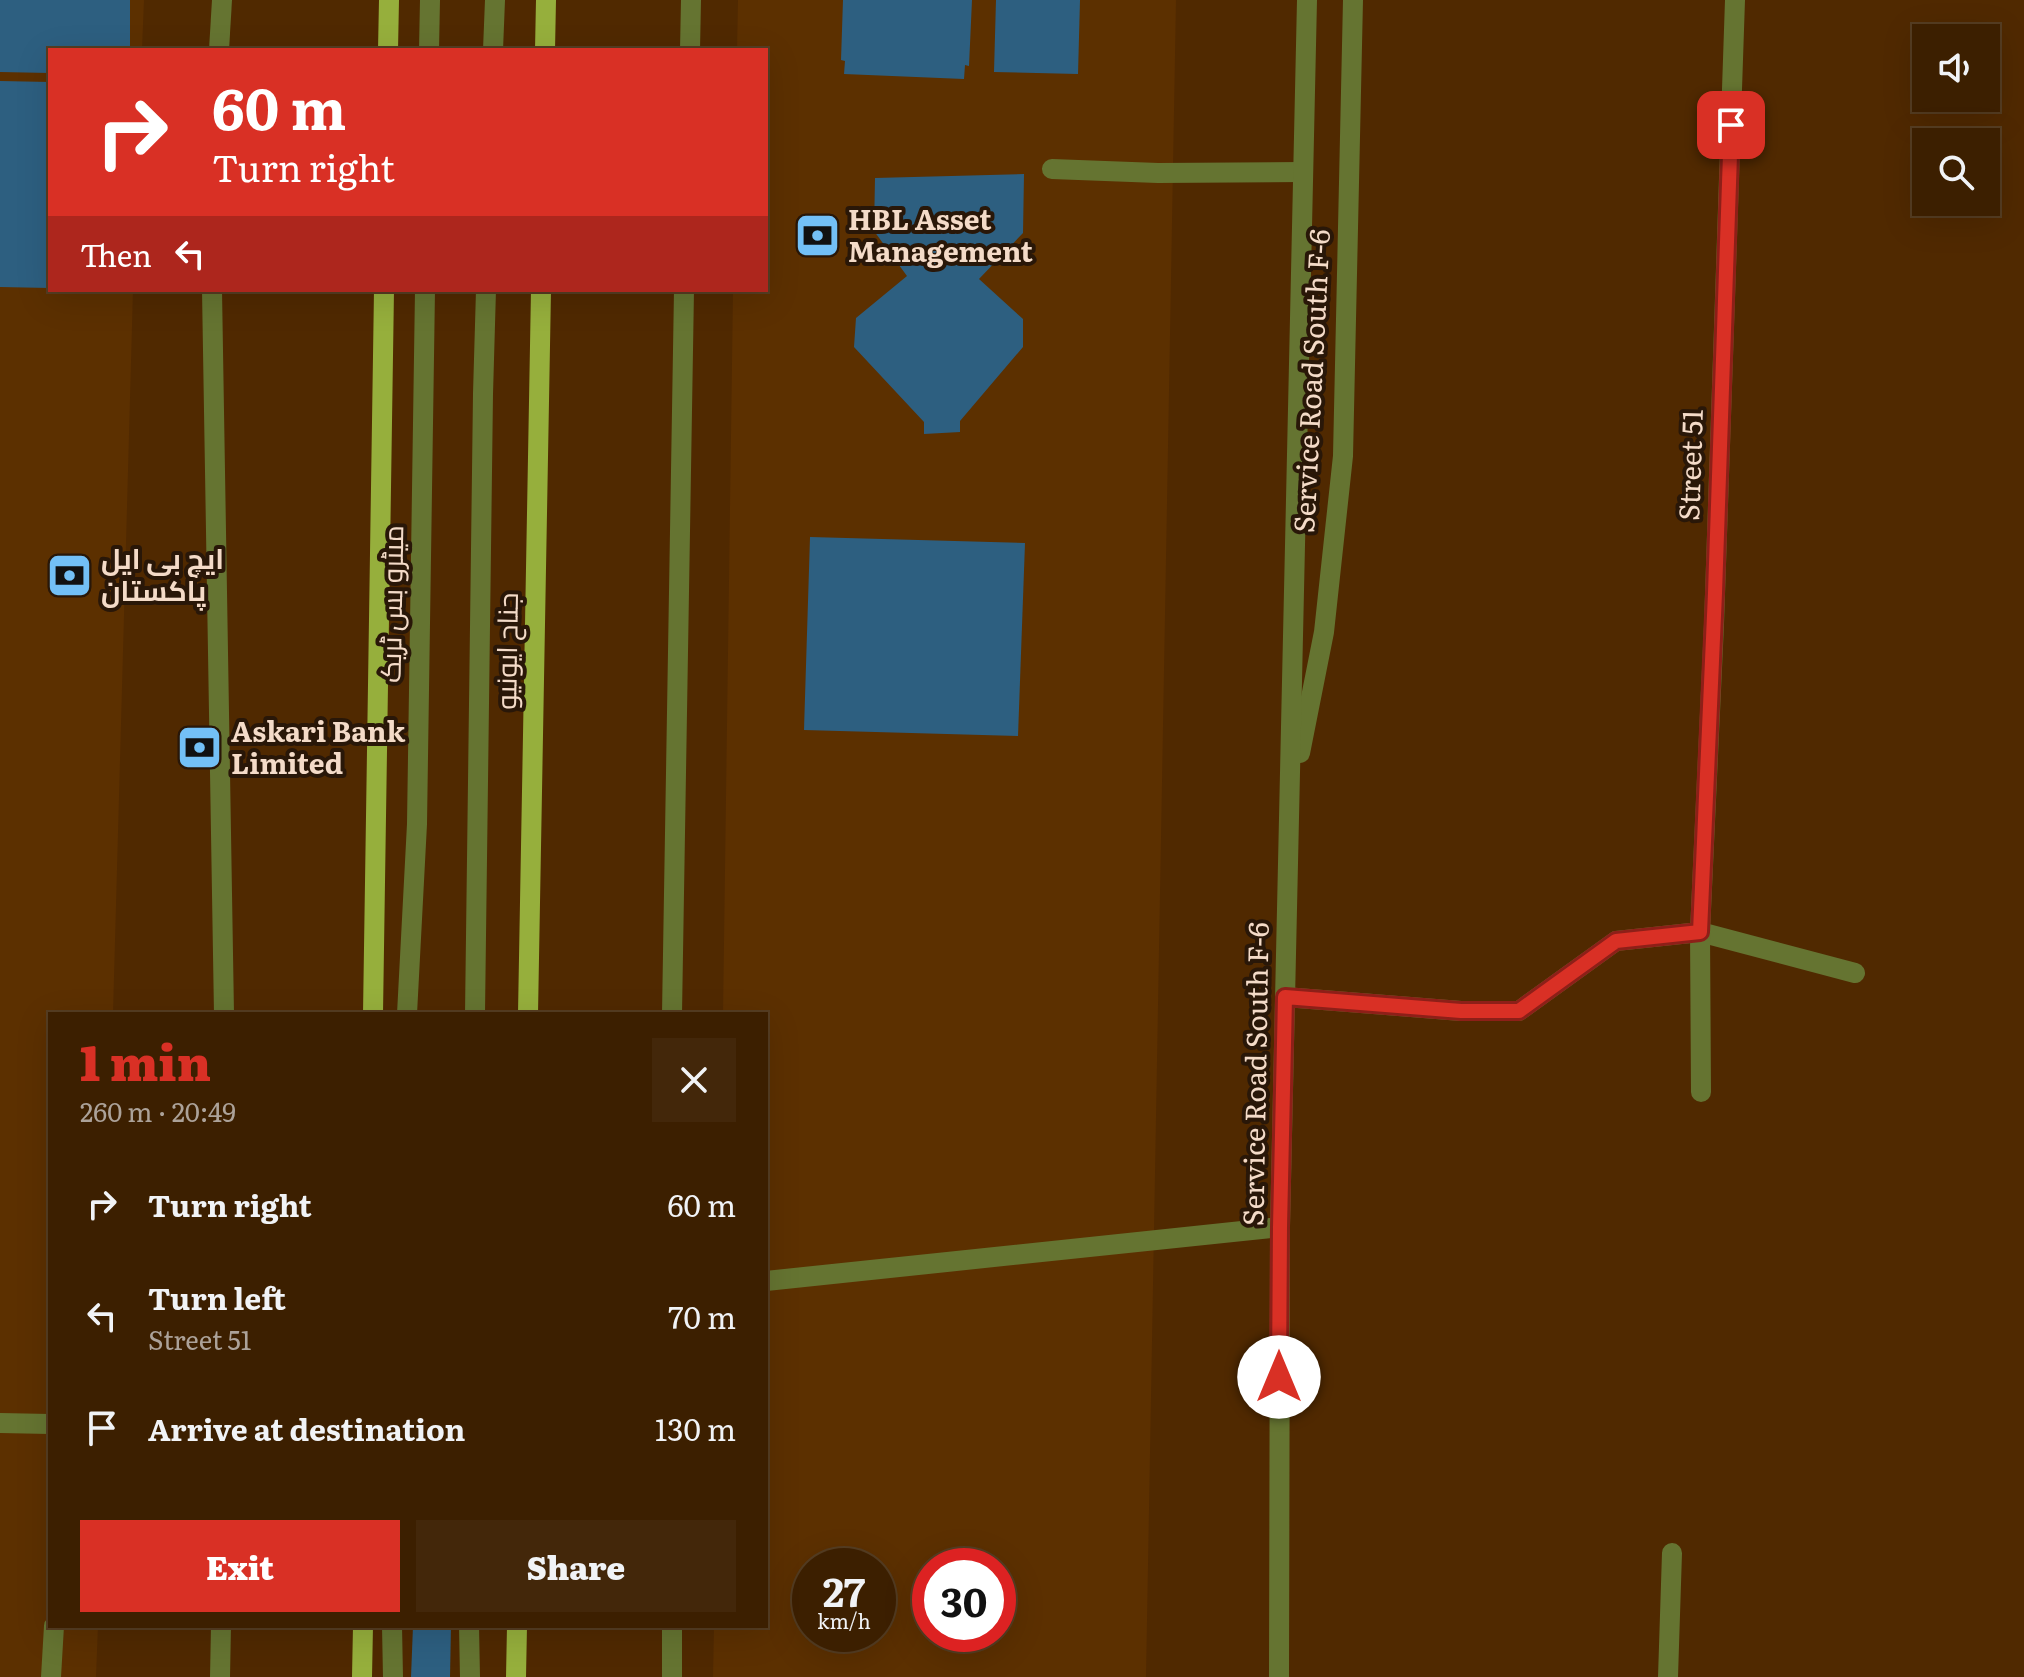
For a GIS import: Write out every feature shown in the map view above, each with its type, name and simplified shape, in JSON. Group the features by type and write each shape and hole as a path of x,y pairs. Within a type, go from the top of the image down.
{"main road":[{"path":"388,48 389,0"},
{"path":"545,48 546,0"},
{"path":"373,1012 384,292"},
{"name":"جناح ایونیو","path":"528,1012 541,292"},
{"path":"362,1677 363,1628"},
{"path":"516,1677 517,1628"}],"street":[{"path":"219,48 222,0"},
{"path":"429,48 430,0"},
{"path":"493,48 495,0"},
{"path":"690,48 691,0"},
{"name":"Service Road South F-6","path":"1279,1677 1280,1227 1307,0"},
{"name":"Service Road South F-6","path":"1290,808 1324,632 1343,456 1353,0"},
{"name":"Street 51","path":"1701,1092 1700,932 1735,0"},
{"path":"1052,169 1158,173 1303,172"},
{"path":"212,292 224,1012"},
{"name":"میٹرو بس ٹریک","path":"407,1012 417,824 425,292"},
{"path":"475,1012 486,292"},
{"path":"672,1012 684,292"},
{"path":"1285,997 1461,1011 1519,1011 1616,941 1700,932 1855,973"},
{"path":"768,1281 1280,1227"},
{"path":"0,1423 48,1424"},
{"path":"1668,1677 1672,1553"},
{"path":"51,1677 54,1628"},
{"path":"220,1677 221,1628"},
{"path":"392,1628 393,1677"},
{"path":"469,1628 470,1677"},
{"path":"672,1628 672,1677"}],"shaded area":[{"path":"0,0 144,0 142,48 48,48 48,292 133,292 113,1012 48,1012 48,1628 98,1628 96,1677 0,1677"},
{"path":"738,0 1176,0 1146,1677 713,1677 714,1628 768,1628 768,1012 723,1012 733,292 768,292 768,48 737,48"}],"building":[{"path":"0,0 130,0 130,48 48,48 48,73 0,72"},
{"path":"843,0 972,0 969,66 965,65 964,79 844,74 845,61 841,60"},
{"path":"996,0 1080,0 1078,74 994,72"},
{"path":"0,81 48,82 48,288 0,287"},
{"path":"1024,174 1023,233 979,279 1023,319 1023,347 960,421 960,432 924,434 924,422 854,347 856,318 907,276 874,231 875,178"},
{"path":"810,537 1025,543 1018,736 804,730"},
{"path":"413,1628 451,1628 450,1677 411,1677"}],"place":[{"name":"HBL Asset Management","path":"817,236"},
{"name":"ایچ بی ایل پاکستان","path":"70,575"},
{"name":"Askari Bank Limited","path":"200,748"}],"route":[{"path":"1279,1377 1285,997 1461,1011 1519,1011 1616,941 1700,932 1731,125"}]}
